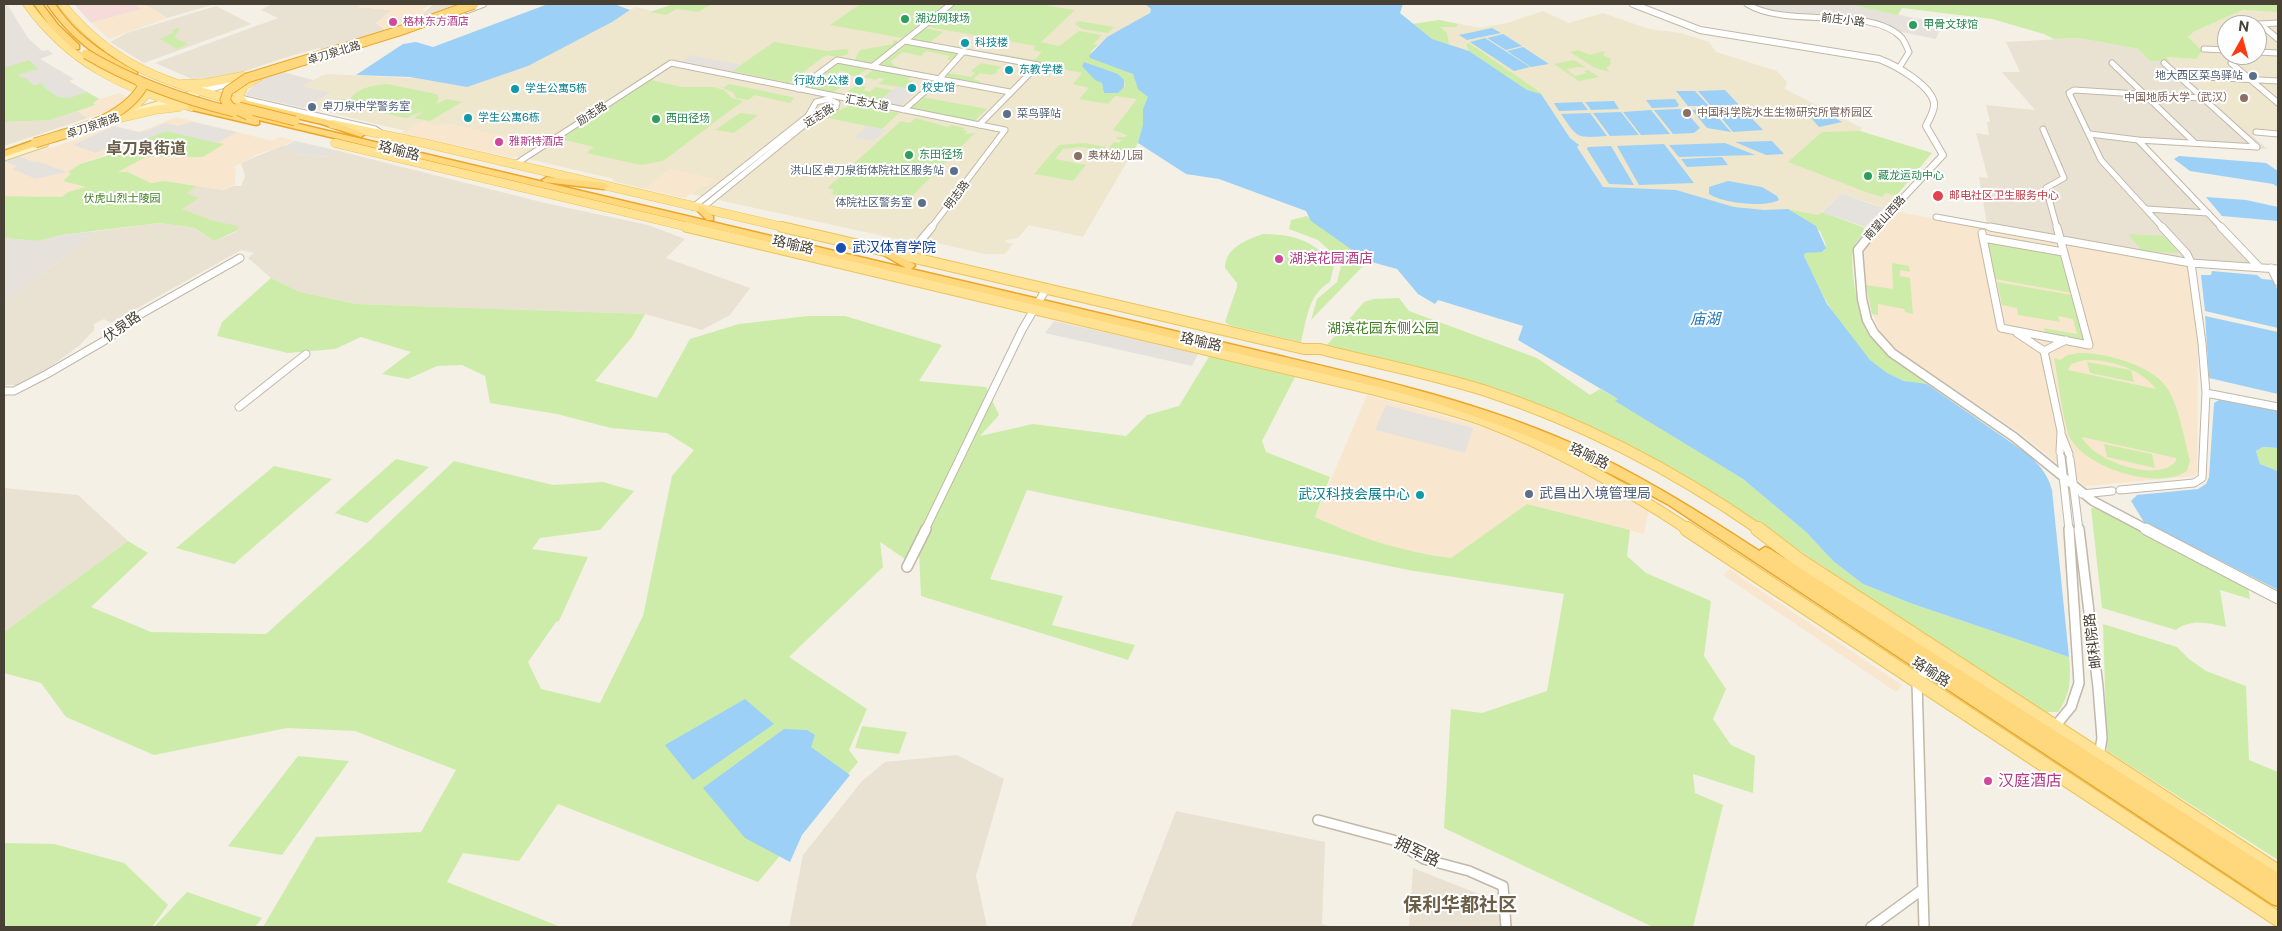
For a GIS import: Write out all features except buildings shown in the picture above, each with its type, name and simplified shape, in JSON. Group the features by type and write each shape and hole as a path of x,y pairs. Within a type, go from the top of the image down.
{"highway":[{"name":"珞喻路","path":"38,4 63,36 86,54 149,88 184,100 351,139 387,142 540,179 909,261 1039,299 1222,347 1445,400 1515,423 1577,450 1633,478 1674,502 1926,670 2047,735"},
{"name":"珞喻路","path":"51,4 71,32 95,52 134,74 189,94 295,121 703,215 924,275 1039,299 1442,392 1516,415 1610,457 1677,496 2278,882"},
{"path":"248,115 230,107 225,100 228,91 247,78 391,33 474,4"},
{"path":"46,16 46,30"},
{"path":"71,32 96,42"},
{"path":"4,154 102,118 127,105 137,97 143,86 134,74"},
{"path":"242,101 325,122 387,142"},
{"path":"190,107 336,142 387,142"},
{"path":"540,179 604,186"},
{"path":"703,215 728,237"},
{"path":"886,252 909,261"},
{"path":"924,275 954,291"},
{"path":"1178,344 1222,347"},
{"name":"珞喻路","path":"2094,765 2278,898"}],"main road":[{"path":"27,4 46,30 72,54 121,83 142,92 190,107"},
{"path":"62,4 96,42 111,54 167,83 194,92 242,101 240,91 244,86 263,74"},
{"path":"121,83 136,79 145,73"},
{"path":"167,83 200,84 243,76"},
{"path":"122,112 140,102 144,97 142,92"},
{"name":"卓刀泉北路","path":"180,96 194,92"},
{"name":"卓刀泉南路","path":"4,154 122,112 180,96"},
{"name":"卓刀泉南路","path":"4,154 165,100"},
{"path":"206,111 214,104 230,100"},
{"path":"103,122 154,110 190,107"},
{"path":"336,142 954,291 1039,299 1304,348 1320,349 1445,380 1529,407 1631,452 1688,483 1748,521 1800,561 2047,735 2094,765 2278,872"},
{"path":"387,142 514,165 604,186 703,215 886,252"},
{"path":"1039,299 1178,344 1444,408 1530,439 1588,468 1634,494 2278,919"}],"street":[{"name":"卓刀泉北路","path":"194,92 402,27 468,4"},
{"name":"卓刀泉北路","path":"194,92 263,74 402,32 482,4"},
{"path":"873,66 951,4"},
{"name":"南望山西路","path":"1633,4 1700,30 1868,56 1899,68 1917,82 1933,101 1934,105 1926,126 1943,155 1881,220 1860,247 1858,259 1863,306 1868,324 1880,341 1892,353 2014,437 2065,478"},
{"name":"前庄小路","path":"1747,4 1770,14 1857,20 1900,35 1906,40 1909,52 1899,68"},
{"path":"2278,23 2260,24 2278,39"},
{"path":"905,41 1038,65 979,125"},
{"path":"2204,50 2217,50"},
{"path":"904,110 939,79 964,51"},
{"path":"798,89 836,60 1010,92"},
{"path":"2112,63 2195,143"},
{"path":"2090,134 2138,140 2257,147 2164,63"},
{"name":"汇志大道","path":"671,64 1005,130"},
{"name":"励志路","path":"514,165 671,64"},
{"path":"2233,65 2278,103"},
{"path":"2204,77 2278,81"},
{"path":"2075,492 2116,491 2201,481 2204,469 2206,393 2192,263 2147,209 2101,160 2069,93 2074,90 2201,98"},
{"path":"818,93 823,96 822,100"},
{"name":"远志路","path":"822,100 832,100 838,103 834,108 814,117 703,215 808,116 814,104 822,100"},
{"path":"838,103 854,100"},
{"path":"242,101 375,129 387,142"},
{"path":"1982,231 2001,328 2089,345 2046,188 2064,178 2043,129"},
{"name":"明志路","path":"909,261 1005,130"},
{"path":"2256,132 2278,134"},
{"path":"2138,140 2260,267"},
{"path":"2147,209 2208,213"},
{"path":"1936,217 2063,252"},
{"path":"1982,231 2059,239 2192,263 2275,268 2278,282"},
{"name":"伏泉路","path":"4,391 14,391 47,374 109,338 141,314 240,258"},
{"path":"907,566 1039,299"},
{"path":"2014,330 2044,351 2065,456 2075,492 2079,683 2071,707 2028,755"},
{"path":"2044,351 2066,340"},
{"path":"239,407 306,354"},
{"path":"2206,393 2278,408"},
{"path":"2065,456 2065,478 2075,492 2278,598"},
{"name":"邮科院路","path":"2075,492 2098,687 2102,738 2094,765 2078,788"},
{"path":"1924,927 1917,682 1926,670"},
{"name":"拥军路","path":"1318,820 1393,840 1424,859 1469,871 1503,886 1506,927"},
{"path":"1871,927 1880,918 1912,902 1923,889"}],"shaded area":[{"path":"4,4 7,4 28,38 42,51 48,50 53,54 40,59 74,79 69,81 99,99 93,103 95,105 50,120 4,122"},
{"path":"74,4 134,4 141,9 91,23"},
{"path":"134,4 144,4 167,18 109,39 91,23 140,9"},
{"path":"144,4 215,4 167,18"},
{"path":"272,4 363,4 358,7 392,10 376,23 385,30 323,50 319,48 284,58 228,77 192,79 155,63 278,18 261,10"},
{"path":"363,4 431,4 421,10 426,11 419,19 385,30 376,23 392,10 357,7"},
{"path":"434,4 462,4 420,19 418,18"},
{"name":"武汉体育学院","path":"674,4 1145,4 1151,9 1148,15 1110,36 1092,50 1134,75 1138,89 1138,143 1083,237 1029,225 1018,238 1005,242 1013,244 1005,254 985,254 928,241 923,249 903,245 906,241 691,194 702,185 707,186 715,179 670,169 645,189 612,181 614,179 516,156 535,143 444,123 440,126 421,122 406,131 306,107 332,93 302,86 328,74 410,78 533,63 636,7 652,11"},
{"path":"1749,4 1848,4 1942,24 1936,39 1891,30 1879,25 1778,15"},
{"path":"216,6 251,24 144,63 110,42 127,33"},
{"name":"中国地质大学（武汉）","path":"2243,10 2278,11 2278,137 2251,135 2165,57 2196,59 2188,37 2195,31 2217,21 2217,65 2267,65 2267,15 2232,15"},
{"name":"中国科学院水生生物研究所官桥园区","path":"1543,11 1569,23 1603,13 1649,29 1681,33 1709,42 1716,52 1777,71 1787,82 1785,89 1862,128 1860,131 1932,153 1884,208 1842,193 1818,215 1789,209 1783,218 1607,193 1405,25 1439,20 1481,28 1507,23"},
{"path":"2079,38 2138,49 2150,61 2170,62 2267,149 2138,142 2252,264 2186,260 1987,225 1979,177 1988,178 1976,133 1989,135 1987,122 1990,122 1986,105 2035,110 2002,72 2020,72 2006,42"},
{"path":"691,55 741,65 732,71 682,61"},
{"path":"283,72 313,80 303,86 333,92 304,108 245,95 257,81"},
{"path":"59,81 79,94 69,98 58,97 42,86"},
{"path":"897,86 915,92 900,106 879,101"},
{"path":"120,93 132,100 123,106 88,118 78,111 94,105 92,103 99,99"},
{"path":"78,111 88,118 4,146 4,122 50,120"},
{"path":"176,117 273,141 280,137 295,141 256,155 232,168 236,169 235,184 224,190 164,181 151,183 128,172 117,172 146,157 203,157 223,144 170,131 80,164 69,172 87,187 68,192 62,197 4,196 4,161 47,146 51,148 114,126 140,132"},
{"path":"192,122 237,132 217,143 166,131 127,147 115,144 96,153 73,145 114,126 138,132 149,130 165,123 178,126"},
{"path":"421,122 440,126 444,123 536,143 513,158 401,133"},
{"path":"867,126 886,130 873,141 854,138"},
{"path":"295,141 339,151 329,157 298,154 285,146"},
{"path":"284,145 298,154 329,157 339,151 545,203 648,225 685,239 666,258 750,288 730,315 702,330 645,314 357,304 300,292 271,278 248,258 254,253 241,250 111,323 104,319 94,324 94,330 80,345 35,378 19,385 4,385 4,302 98,231 160,223 195,228 214,241 236,232 238,230 181,209 198,198 185,193 197,186 224,190 233,186 241,186 245,176 241,163"},
{"path":"18,156 67,172 36,179 12,169 17,166 4,161"},
{"path":"670,169 716,179 707,186 702,185 685,198 645,189"},
{"path":"1842,193 1884,208 1865,227 1822,212"},
{"path":"1893,211 2187,265 2198,342 2197,471 2195,476 2085,486 2020,433 1890,346 1881,334 1867,300 1864,247"},
{"path":"98,231 4,302 4,238 38,241 61,235"},
{"path":"1054,321 1198,354 1192,366 1045,333"},
{"path":"1367,395 1488,428 1584,471 1649,508 1644,534 1527,504 1451,558 1384,546 1358,537 1315,517"},
{"path":"1386,405 1473,428 1465,453 1375,430"},
{"path":"4,488 78,495 128,541 4,632"},
{"path":"1730,569 1902,685 1896,692 1723,575"},
{"path":"957,755 1004,779 976,876 987,927 789,927 803,855 862,781 885,762"},
{"path":"1176,811 1325,842 1322,924 1332,927 1131,927"},
{"path":"1413,868 1499,902 1501,927 1409,927"}],"green space":[{"path":"674,4 712,4 698,12 677,9 666,15 650,12"},
{"path":"860,4 944,5 902,38 830,25"},
{"path":"956,4 1039,4 1075,10 1041,42 1059,46 1079,31 1102,35 1093,44 1098,45 1090,52 1134,75 1136,84 1149,98 1145,109 1142,133 1130,157 1126,156 1129,151 1115,149 1111,154 1105,153 1114,142 1119,143 1122,140 1116,139 1117,137 1125,137 1127,135 1113,130 1137,99 1115,96 1108,104 1079,99 1089,88 1073,84 1082,73 999,56 1001,54 1034,60 1042,52 1033,50 1036,46 928,27","holes":["1084,62 1125,82 1125,86 1118,93 1104,93 1102,83 1082,66"]},
{"path":"1848,4 2278,4 2278,12 2243,10 2232,15 2217,15 2217,21 2195,31 2188,37 2202,51 2196,59 2166,57 2170,62 2150,61 2138,49 2079,38 2054,39 2044,34 1992,19 1902,8 1898,15"},
{"path":"1439,20 1458,24 1456,27 1440,27 1447,33 1449,45 1432,39 1413,24"},
{"path":"1078,21 1114,27 1108,33 1082,29 1075,24"},
{"path":"177,28 180,30 174,37 188,44 175,50 176,48 159,39 174,32 172,30"},
{"path":"925,28 943,32 929,43 910,40"},
{"path":"893,40 901,42 872,64 854,61 860,50 893,44"},
{"path":"774,42 827,51 847,49 849,54 838,57 826,55 789,83 732,71"},
{"path":"908,43 958,54 951,60 947,60 950,56 926,51 921,56 903,52 891,61 893,65 899,67 897,69 879,65"},
{"path":"1469,43 1541,94 1527,90 1469,51 1466,44"},
{"path":"1578,50 1590,55 1605,51 1603,55 1610,58 1611,64 1606,68 1610,72 1595,68 1570,52"},
{"path":"29,60 38,69 18,75 21,78 25,77 34,86 42,83 45,86 43,86 69,98 87,92 99,99 93,103 95,105 50,120 4,122 4,68"},
{"path":"1574,60 1586,68 1566,69 1575,76 1587,73 1584,71 1588,70 1599,77 1579,81 1554,64"},
{"path":"836,63 867,69 857,76 844,75 846,72 840,71 834,76 822,73"},
{"path":"981,63 1002,67 997,70 997,73 991,75 980,73 973,79 981,81 977,85 942,78 949,73 971,77 975,73 971,71"},
{"path":"873,70 911,77 907,80 913,81 906,88 878,84 885,79 878,78 876,80 864,77"},
{"path":"819,76 832,78 825,83 831,84 835,81 847,84 833,92 805,87"},
{"name":"西田径场","path":"651,80 682,87 713,87 724,90 732,98 743,101 663,161 641,165 586,153 594,147 561,139"},
{"path":"387,84 436,94 439,98 436,104 447,99 462,102 430,121 414,118 424,111 406,118 338,103 344,99 350,100 356,93 366,88"},
{"path":"729,84 794,98 790,103 755,95 748,100 736,98 733,92 723,88"},
{"path":"857,85 867,87 863,90 870,92 875,87 892,90 879,101 847,95 846,92"},
{"path":"922,97 987,109 974,121 909,108"},
{"path":"851,105 899,113 882,129 823,117"},
{"path":"740,113 758,115 734,133 715,130"},
{"name":"东田径场","path":"916,118 948,127 951,125 965,128 962,130 967,131 965,134 975,133 899,209 831,194 834,190 827,188 901,121 910,123"},
{"name":"伏虎山烈士陵园","path":"170,131 224,144 203,157 146,157 118,172 128,172 151,183 164,181 197,186 186,193 199,198 182,209 214,221 238,226 238,230 214,241 195,228 160,223 61,235 38,241 4,238 4,196 62,197 68,192 86,187 63,181 71,174 68,172 80,164 119,152 162,132"},
{"name":"藏龙运动中心","path":"1860,131 1932,153 1896,196 1886,193 1882,197 1788,162 1822,132"},
{"path":"1084,143 1107,147 1104,151 1081,147 1063,149 1055,159 1086,165 1073,181 1034,174 1059,145"},
{"path":"1788,209 1818,215 1822,212 1868,229 1856,242 1852,266 1859,306 1866,329 1883,349 1931,382 1923,384 1914,383 1890,375 1873,363 1858,348 1832,312 1804,256 1805,253 1824,251 1826,245 1820,231"},
{"path":"1307,216 1368,261 1311,320 1317,299 1337,282 1342,262 1318,240 1289,229 1291,220"},
{"path":"1263,234 1294,237 1302,240 1318,249 1334,265 1330,282 1317,293 1313,300 1301,342 1229,325 1225,322 1237,287 1237,283 1225,268 1226,261 1238,246"},
{"path":"2128,234 2164,236 2179,253 2142,251"},
{"path":"1987,241 2061,254 2072,293 1995,279"},
{"path":"1892,263 1909,266 1910,272 1900,270 1900,276 1910,278 1913,314 1905,312 1904,309 1878,304 1878,315 1872,314 1866,285 1893,289"},
{"path":"271,278 300,292 357,304 645,314 632,337 595,381 657,398 690,339 739,324 808,316 845,316 942,345 919,381 986,387 999,415 980,436 1033,424 1126,436 1147,415 1179,406 1210,355 1295,377 1262,441 1266,452 1330,477 1315,517 1381,543 1451,558 1527,504 1630,530 1627,556 1646,573 1711,601 1704,656 1726,689 1713,719 1731,745 1755,756 1753,793 1693,774 1695,793 1723,805 1693,927 1653,927 1444,828 1451,709 1482,713 1547,691 1564,594 1408,570 1027,490 990,579 1063,596 1052,625 1135,645 1128,660 921,596 919,552 905,559 880,542 883,567 789,657 867,709 849,750 858,762 758,882 558,804 519,861 463,853 447,882 561,927 263,927 316,837 421,832 456,770 355,731 287,728 154,755 66,717 41,683 4,673 4,632 128,541 148,553 91,607 151,632 266,634 454,461 553,485 603,482 634,491 600,530 540,538 532,549 588,557 559,621 556,622 528,662 541,689 600,703 643,616 672,476 694,450 667,433 611,428 557,414 490,403 485,376 462,365 437,366 408,379 382,374 411,352 361,337 335,349 288,353 217,336 222,322"},
{"path":"1997,282 2072,295 2086,343 2046,335 2044,328 2077,334 2073,319 2058,316 2060,322 2018,315 2017,308 2002,305"},
{"name":"湖滨花园东侧公园","path":"1399,298 1409,311 1537,358 1590,395 1600,389 1618,399 1616,401 1743,479 1806,532 1833,561 1863,584 1910,603 2069,657 2069,686 2062,706 2058,712 2041,712 1737,509 1595,430 1326,346 1364,302 1374,299"},
{"path":"2090,353 2129,362 2153,374 2162,382 2173,399 2179,416 2190,461 2187,471 2174,477 2141,477 2106,467 2078,449 2067,431 2054,358 2060,360 2068,355","holes":["2084,360 2114,363 2133,370 2142,375 2156,389 2068,370 2071,364","2082,437 2176,458 2176,461 2167,468 2155,470 2126,467 2099,454 2088,446"]},
{"path":"2087,362 2131,370 2134,382 2090,373"},
{"path":"2104,444 2152,454 2155,468 2107,457"},
{"path":"2263,447 2278,448 2278,471 2260,464 2256,451"},
{"path":"396,459 429,467 367,523 335,513"},
{"path":"274,466 332,479 234,564 176,548"},
{"path":"2097,507 2248,586 2250,599 2220,590 2226,627 2207,623 2194,623 2182,626 2176,630 2102,608 2091,508"},
{"path":"2103,624 2177,647 2189,659 2206,671 2246,686 2249,760 2278,772 2278,860 2107,751"},
{"path":"862,726 907,732 899,754 855,748"},
{"path":"298,756 349,761 282,855 228,846"},
{"path":"4,843 54,844 124,863 168,905 152,927 4,927"},
{"path":"187,892 262,918 255,927 154,927"}],"water":[{"path":"548,4 614,4 630,10 612,22 528,66 467,87 410,77 356,75 403,44 416,42 433,47"},
{"name":"庙湖","path":"1145,4 1403,4 1400,13 1432,39 1469,51 1527,90 1541,94 1570,138 1579,145 1577,147 1603,187 1676,190 1734,207 1764,210 1788,209 1816,226 1826,248 1822,252 1805,253 1804,256 1827,304 1870,360 1887,373 1904,381 1927,384 2026,453 2045,474 2052,490 2069,657 1910,603 1863,584 1833,561 1806,532 1743,479 1615,401 1618,399 1518,340 1523,326 1438,300 1435,304 1418,294 1397,269 1368,261 1311,221 1306,211 1219,179 1186,174 1138,143 1143,125 1143,109 1148,97 1138,89 1133,74 1089,56 1107,37 1150,13 1151,9"},
{"path":"1492,28 1501,33 1467,40 1459,35"},
{"path":"1503,34 1522,46 1506,50 1487,38"},
{"path":"1485,38 1530,67 1514,71 1470,42"},
{"path":"1523,47 1549,64 1531,67 1507,51"},
{"path":"1084,62 1118,74 1124,80 1124,87 1118,93 1104,93 1102,83 1095,80 1082,66"},
{"path":"1725,90 1739,105 1711,106 1698,91"},
{"path":"1676,91 1695,91 1709,106 1688,106"},
{"path":"1675,99 1679,105 1677,107 1652,108 1646,100"},
{"path":"1614,101 1619,109 1591,110 1585,102"},
{"path":"1582,102 1588,110 1559,111 1554,103"},
{"path":"1811,105 1842,122 1819,127 1801,106"},
{"path":"1741,107 1763,130 1733,132 1713,108"},
{"path":"1710,108 1731,132 1707,128 1692,110"},
{"path":"1680,109 1685,111 1700,128 1694,133 1673,134 1654,110"},
{"path":"1651,110 1670,134 1641,135 1623,112"},
{"path":"1621,112 1639,135 1610,136 1593,113"},
{"path":"1590,113 1607,136 1584,137 1579,135 1571,128 1561,114"},
{"path":"1772,141 1784,154 1766,155 1735,142"},
{"path":"1725,143 1755,155 1679,157 1669,145"},
{"path":"1664,144 1694,183 1639,185 1617,146"},
{"path":"1611,146 1634,185 1609,184 1587,149 1588,147"},
{"path":"2179,156 2266,163 2278,171 2278,187 2273,184 2190,171 2174,159"},
{"path":"1722,157 1728,165 1687,167 1681,159"},
{"path":"1728,181 1762,187 1777,196 1779,200 1764,204 1754,204 1723,200 1709,194 1709,187"},
{"path":"2206,197 2246,200 2278,207 2278,221 2222,216"},
{"path":"2212,271 2257,275 2262,279 2273,280 2278,291 2278,328 2205,311 2201,275 2211,275"},
{"path":"2205,316 2278,332 2278,394 2209,378"},
{"path":"2219,400 2278,410 2278,448 2263,447 2256,451 2260,464 2278,471 2278,590 2144,522 2131,501 2137,495 2198,489 2206,484 2209,477 2214,403"},
{"path":"745,699 774,724 693,780 665,745"},
{"path":"784,729 807,730 815,735 811,747 850,775 802,835 790,862 745,838 703,788"}],"place":[{"name":"湖边网球场","path":"905,19"},
{"name":"格林东方酒店","path":"393,22"},
{"name":"甲骨文球馆","path":"1913,25"},
{"name":"科技楼","path":"965,43"},
{"name":"东教学楼","path":"1009,70"},
{"name":"地大西区菜鸟驿站","path":"2253,76"},
{"name":"行政办公楼","path":"859,81"},
{"name":"校史馆","path":"912,88"},
{"name":"学生公寓5栋","path":"515,89"},
{"name":"中国地质大学（武汉）","path":"2244,98"},
{"name":"卓刀泉中学警务室","path":"312,107"},
{"name":"中国科学院水生生物研究所官桥园区","path":"1687,113"},
{"name":"菜鸟驿站","path":"1007,114"},
{"name":"学生公寓6栋","path":"468,118"},
{"name":"西田径场","path":"656,119"},
{"name":"雅斯特酒店","path":"499,142"},
{"name":"东田径场","path":"909,155"},
{"name":"奥林幼儿园","path":"1078,156"},
{"name":"洪山区卓刀泉街体院社区服务站","path":"954,171"},
{"name":"藏龙运动中心","path":"1868,176"},
{"name":"邮电社区卫生服务中心","path":"1938,196"},
{"name":"体院社区警务室","path":"922,203"},
{"name":"武汉体育学院","path":"841,248"},
{"name":"湖滨花园酒店","path":"1279,259"},
{"name":"武昌出入境管理局","path":"1529,494"},
{"name":"武汉科技会展中心","path":"1420,495"},
{"name":"汉庭酒店","path":"1988,781"}],"district":[{"name":"卓刀泉街道","path":"146,149"},
{"name":"保利华都社区","path":"1460,905"}]}
